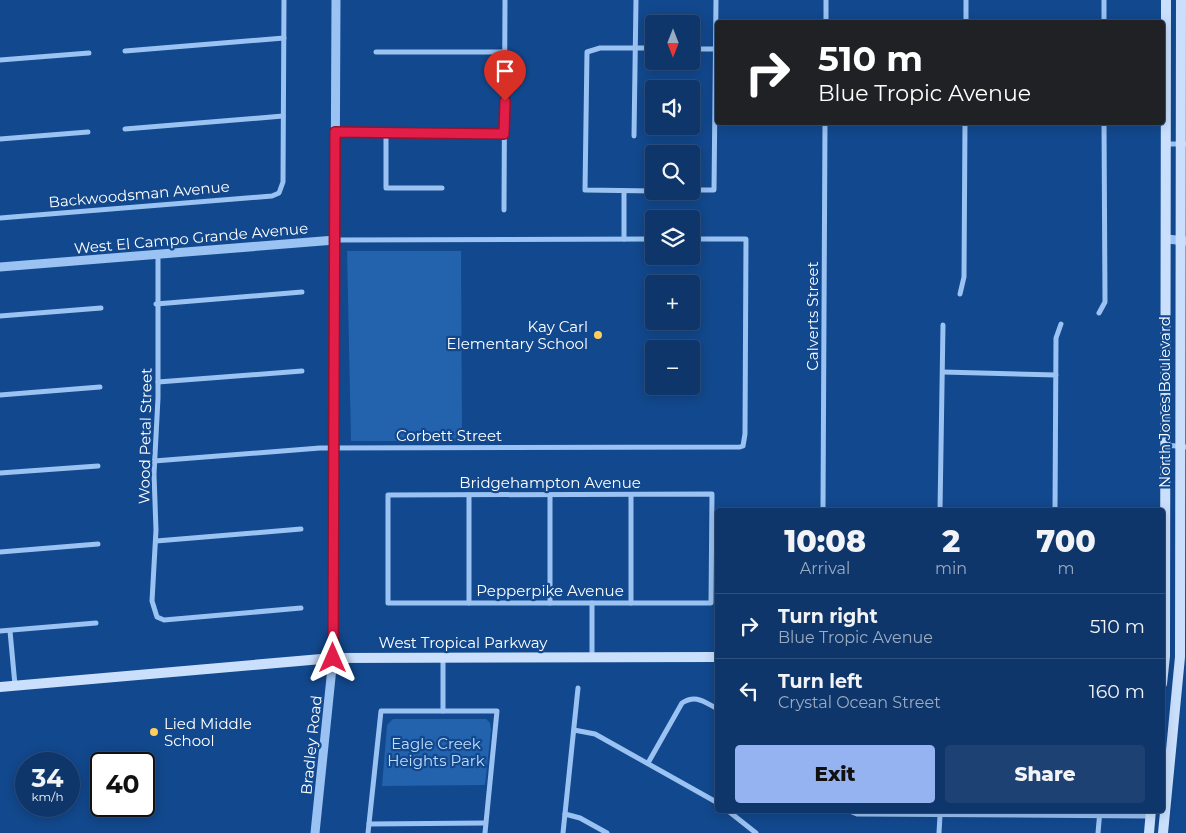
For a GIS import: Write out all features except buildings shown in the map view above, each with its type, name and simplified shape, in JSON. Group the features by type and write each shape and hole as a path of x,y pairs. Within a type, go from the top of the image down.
{"main road":[{"name":"North Jones Boulevard","path":"1165,550 1166,0"},
{"name":"North Jones Boulevard","path":"1163,833 1183,657 1183,144 1181,0"},
{"path":"1165,656 1183,657"},
{"name":"West Tropical Parkway","path":"0,687 333,658 715,657"},
{"path":"1148,833 1151,813"}],"street":[{"path":"125,129 284,116 284,0"},
{"name":"Bradley Road","path":"315,833 333,658 336,0"},
{"path":"504,210 505,0"},
{"path":"634,136 636,0"},
{"path":"716,0 716,20"},
{"path":"826,0 826,20"},
{"path":"966,0 966,20"},
{"path":"1104,0 1104,20"},
{"path":"125,51 284,38"},
{"path":"645,48 593,48 587,52 585,190 645,191"},
{"path":"700,49 715,49"},
{"path":"376,52 505,52"},
{"path":"0,60 89,53"},
{"name":"Backwoodsman Avenue","path":"0,218 272,196 279,193 283,182 284,116"},
{"path":"700,190 714,190 715,120"},
{"name":"Calverts Street","path":"823,508 826,125"},
{"path":"960,294 964,278 965,125"},
{"path":"1099,313 1105,302 1104,125"},
{"path":"0,139 88,132"},
{"path":"335,132 504,134"},
{"path":"386,134 386,188 442,188"},
{"path":"1167,144 1183,144"},
{"path":"624,191 624,239"},
{"name":"West El Campo Grande Avenue","path":"0,267 335,240 645,239"},
{"name":"Corbett Street","path":"154,462 334,448 735,448 743,446 746,240 700,239"},
{"path":"1167,239 1183,240"},
{"name":"Wood Petal Street","path":"158,254 156,304 158,382 154,462 156,541 152,601 157,617 172,619 301,608"},
{"path":"156,304 302,292"},
{"path":"0,316 101,308"},
{"path":"1055,508 1056,338 1061,324"},
{"path":"940,508 943,325"},
{"path":"158,382 302,371"},
{"path":"943,372 1056,375"},
{"path":"0,395 100,386"},
{"path":"1166,445 1182,447"},
{"path":"0,473 98,466"},
{"name":"Bridgehampton Avenue","path":"388,603 388,495 712,494 711,603"},
{"path":"469,495 469,603"},
{"path":"550,495 550,603"},
{"path":"630,603 631,495"},
{"path":"156,541 301,529"},
{"path":"0,552 98,544"},
{"name":"Pepperpike Avenue","path":"388,603 711,603"},
{"path":"592,603 592,657"},
{"path":"0,631 96,623"},
{"path":"10,630 15,685"},
{"path":"443,657 443,711"},
{"path":"563,833 578,688"},
{"path":"648,763 682,703 690,698 698,698 715,707"},
{"path":"368,833 381,711 497,711 484,833"},
{"path":"574,730 595,734 715,801"},
{"path":"731,813 756,833"},
{"path":"854,813 876,813"},
{"path":"910,813 940,815 1047,813"},
{"path":"1098,833 1100,813"},
{"path":"565,814 580,818 607,833"},
{"path":"939,833 940,815"},
{"path":"369,824 486,824"}],"green space":[{"path":"347,251 461,251 462,441 351,441"},
{"name":"Eagle Creek Heights Park","path":"393,719 486,719 490,723 491,730 485,785 382,786 387,725"}],"place":[{"name":"Kay Carl Elementary School","path":"598,335"},
{"name":"Lied Middle School","path":"154,732"}],"route":[{"path":"333,658 335,132 504,134 505,101"}]}
